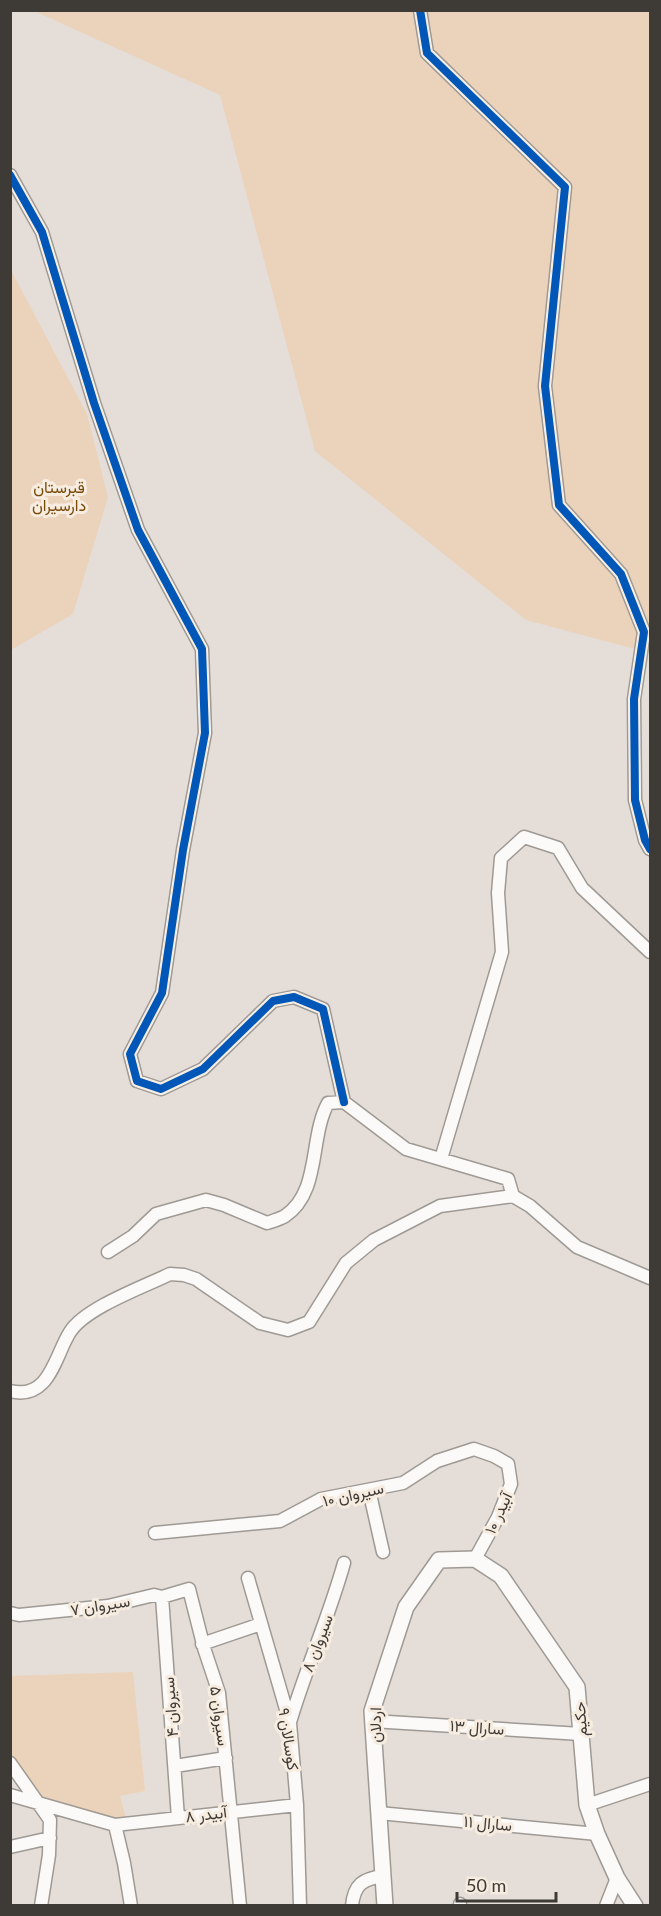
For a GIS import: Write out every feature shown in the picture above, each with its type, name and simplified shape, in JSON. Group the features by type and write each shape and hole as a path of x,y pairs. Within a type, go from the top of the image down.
{"street":[{"path":"420,10 427,53 566,187 545,386 559,505 621,574 644,632 634,699 635,800 645,840 651,849"},
{"path":"10,175 42,232 94,403 138,530 202,649 206,732 181,862 162,993 130,1054 137,1081 161,1089 203,1069 273,1001 294,997 323,1009 344,1102 406,1149 508,1179 513,1196"},
{"path":"441,1159 502,952 498,893 501,858 524,837 558,848 582,888 651,952"},
{"path":"108,1252 133,1236 156,1214 206,1200 267,1223 285,1215 306,1194 320,1118 328,1103 344,1102"},
{"path":"10,1390 17,1392 35,1389 50,1375 70,1331 86,1314 170,1274 196,1278 260,1323 288,1330 309,1322 346,1263 374,1240 440,1206 513,1196 530,1206 577,1247 651,1278"},
{"name":"سیروان ۱۰","path":"155,1533 280,1521 321,1499 403,1483 437,1461 474,1449 508,1464"},
{"name":"آبیدر ۱۰","path":"475,1559 498,1517 511,1484 508,1464"},
{"path":"369,1490 383,1552"},
{"name":"اردلان","path":"385,1905 372,1711 406,1607 439,1560 475,1559"},
{"name":"حکیم","path":"475,1559 501,1576 577,1687 587,1805 617,1878 635,1905"},
{"name":"سیروان ۸","path":"290,1724 300,1689 334,1600 344,1563"},
{"name":"کوسالان ۹","path":"248,1578 290,1724 297,1805 300,1905"},
{"name":"سیروان ۷","path":"10,1613 19,1615 108,1606 154,1595 162,1597 189,1589"},
{"name":"سیروان ۵","path":"189,1589 202,1644 219,1693 240,1905"},
{"name":"سیروان ۴","path":"162,1597 178,1818"},
{"path":"202,1644 261,1624"},
{"name":"سارال ۱۳","path":"372,1721 581,1734"},
{"path":"175,1766 226,1758"},
{"path":"10,1763 50,1820 49,1855 41,1905"},
{"path":"587,1805 651,1784"},
{"path":"10,1795 115,1826 124,1863 130,1905"},
{"name":"آبیدر ۸","path":"115,1826 297,1805"},
{"name":"سارال ۱۱","path":"379,1813 597,1834"},
{"path":"10,1847 50,1838"},
{"path":"352,1905 356,1889 360,1884 367,1878 383,1876"},
{"path":"606,1905 617,1878"}],"green space":[{"path":"34,11 650,11 650,653 526,620 315,451 220,95"},
{"name":"قبرستان دارسیران","path":"11,270 87,414 108,497 73,614 11,650"},
{"path":"133,1672 145,1791 120,1796 126,1818 112,1820 35,1797 11,1760 10,1676"}],"cycle path":[{"path":"420,10 427,53 565,187 545,386 559,505 621,574 644,632 634,699 635,800 645,840 650,849"},
{"path":"10,175 42,232 94,403 138,530 202,649 205,733 183,850 162,993 130,1054 137,1081 161,1089 203,1069 273,1001 294,997 323,1009 344,1102"}]}
